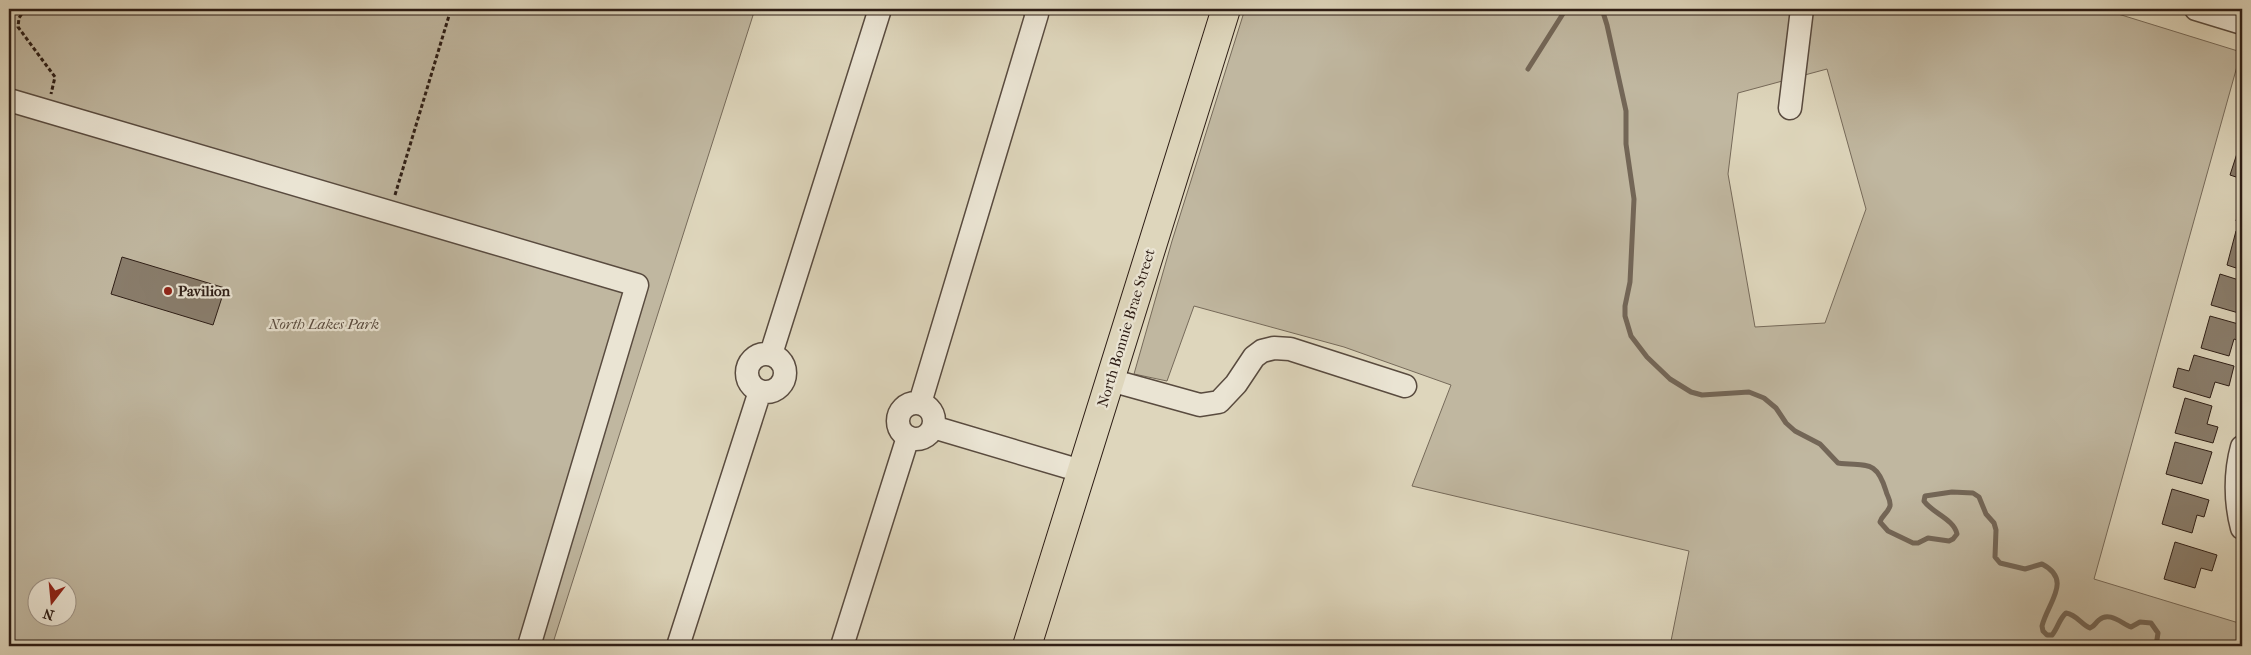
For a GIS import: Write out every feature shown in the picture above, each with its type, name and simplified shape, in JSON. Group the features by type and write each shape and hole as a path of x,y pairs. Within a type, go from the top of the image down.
{"main road":[{"name":"North Bonnie Brae Street","path":"1027,646 1226,9"}],"street":[{"path":"678,646 760,391 772,390 781,384 784,378 785,372 781,361 771,354 880,9"},
{"path":"920,403 1037,14 1034,9"},
{"path":"1790,108 1802,9"},
{"path":"2196,9 2242,23"},
{"path":"9,100 636,285 530,646"},
{"path":"1110,380 1200,405 1219,402 1236,384 1254,357 1262,350 1274,348 1290,350 1405,386"},
{"path":"920,403 930,410 934,421 933,427 925,436 914,439 908,437 900,430 899,412 908,404 920,403"},
{"path":"933,427 1081,471"},
{"path":"842,646 908,437"},
{"path":"2242,447 2237,482 2242,528"}],"path":[{"path":"24,9 19,18 18,27 55,77 45,111"},
{"path":"389,212 451,9"}],"green space":[{"name":"North Lakes Park","path":"9,9 755,9 552,646 9,646"},
{"path":"1245,9 2102,9 2241,52 2094,579 2242,624 2242,646 1670,646 1689,551 1412,486 1451,385 1344,347 1194,306 1167,381 1134,374 1172,241","holes":["1827,69 1866,209 1825,323 1755,327 1728,174 1738,93"]}],"building":[{"path":"2242,138 2242,179 2230,175"},
{"path":"2242,199 2242,223 2236,221"},
{"path":"2236,231 2242,233 2242,270 2227,265"},
{"name":"Pavilion","path":"122,257 225,288 213,325 111,294"},
{"path":"2220,274 2242,281 2242,314 2211,305"},
{"path":"2210,316 2242,325 2242,342 2234,339 2229,356 2201,348"},
{"path":"2194,355 2234,366 2229,386 2215,382 2210,398 2173,387 2178,368 2189,371"},
{"path":"2185,398 2212,406 2207,424 2218,427 2213,443 2175,433"},
{"path":"2175,442 2212,452 2202,484 2166,474"},
{"path":"2172,489 2209,500 2204,517 2197,515 2192,533 2162,524"},
{"path":"2175,542 2217,555 2212,571 2201,568 2195,588 2164,579"}],"waterway":[{"path":"1528,69 1566,9"},
{"path":"1602,9 1626,111 1626,144 1634,199 1630,282 1625,316 1631,336 1647,357 1670,379 1691,392 1702,395 1749,392 1764,398 1776,408 1786,423 1795,431 1820,444 1838,463 1862,465 1874,469 1882,480 1890,502 1890,506 1880,522 1888,531 1913,543 1918,543 1928,538 1949,541 1957,534 1952,524 1924,501 1925,496 1952,492 1973,493 1979,497 1986,514 1994,523 1996,530 1995,557 2000,563 2025,569 2042,564 2051,570 2056,577 2056,592 2042,626 2043,631 2047,635 2052,635 2066,613 2090,628 2099,620 2111,617 2131,627 2140,622 2151,623 2158,633 2156,646"}],"place":[{"name":"Pavilion","path":"168,291"}]}
